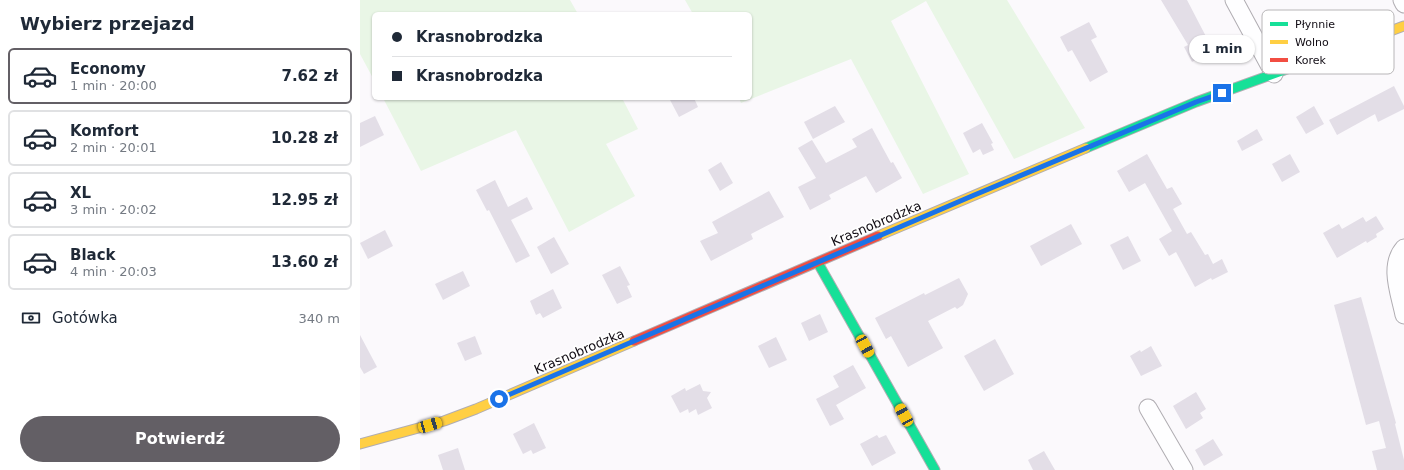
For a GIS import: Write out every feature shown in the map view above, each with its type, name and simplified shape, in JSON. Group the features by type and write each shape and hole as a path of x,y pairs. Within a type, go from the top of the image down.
{"street":[{"path":"1234,0 1262,52"},
{"path":"1402,0 1404,4"},
{"name":"Krasnobrodzka","path":"1394,30 1404,26"},
{"name":"Krasnobrodzka","path":"360,444 444,421 476,409 979,193 1196,102 1274,74"},
{"path":"1404,248 1397,260 1395,272 1404,315"},
{"path":"818,262 935,470"},
{"path":"1148,408 1184,470"}],"green space":[{"path":"360,0 570,0 577,12 372,12 372,76 360,54"},
{"path":"685,0 1007,0 1085,128 1014,159 926,1 891,21 969,174 923,194 851,59 752,99 752,12 692,12"},
{"path":"384,100 623,100 638,129 606,144 635,196 569,232 516,130 421,171"},
{"path":"740,100 748,100 741,103"}],"building":[{"path":"1161,0 1187,0 1213,50 1192,62 1184,47 1188,45"},
{"path":"1089,22 1097,37 1091,40 1108,72 1090,82 1072,50 1068,52 1060,37"},
{"path":"1394,86 1404,109 1378,122 1375,114 1337,135 1329,120"},
{"path":"670,100 695,100 698,107 679,117"},
{"path":"835,106 845,122 813,139 804,122"},
{"path":"1314,106 1324,124 1306,134 1296,117"},
{"path":"375,116 384,135 360,147 360,123"},
{"path":"982,123 993,143 991,144 994,150 983,155 980,149 973,153 963,133"},
{"path":"872,128 891,163 893,162 902,178 876,193 866,176 829,195 831,199 810,210 798,187 816,178 798,148 812,140 826,163 857,147 852,139"},
{"path":"1257,129 1263,140 1242,151 1237,141"},
{"path":"1147,154 1167,189 1172,187 1182,204 1173,209 1187,234 1191,232 1205,255 1208,254 1213,264 1222,259 1228,272 1212,280 1211,278 1195,287 1176,252 1169,256 1159,239 1172,231 1145,183 1129,192 1117,171"},
{"path":"1290,154 1300,172 1282,182 1272,164"},
{"path":"721,162 733,183 720,191 708,170"},
{"path":"495,180 508,207 527,197 533,209 511,220 530,256 516,263 489,210 487,211 476,190"},
{"path":"769,191 784,217 751,234 753,239 711,261 700,241 718,233 712,222"},
{"path":"1376,216 1384,229 1376,234 1377,237 1367,243 1366,241 1337,258 1323,233 1339,224 1342,229 1363,217 1366,222"},
{"path":"1071,224 1082,244 1041,266 1030,246"},
{"path":"385,230 393,246 368,259 360,243"},
{"path":"1128,236 1141,261 1123,270 1110,245"},
{"path":"554,237 569,264 551,274 537,247"},
{"path":"620,266 630,285 627,286 632,297 617,304 602,275"},
{"path":"463,271 470,286 443,300 435,284"},
{"path":"959,278 968,294 963,305 957,309 955,307 928,321 943,348 908,367 891,336 886,339 875,318 924,293 925,295"},
{"path":"553,289 562,308 543,318 540,313 536,315 530,301"},
{"path":"1361,297 1396,423 1404,460 1404,470 1377,470 1372,451 1386,448 1379,421 1366,425 1334,305"},
{"path":"820,314 828,332 809,341 801,323"},
{"path":"360,335 377,367 364,374 360,367"},
{"path":"475,336 482,354 465,361 457,343"},
{"path":"776,337 787,360 769,368 758,346"},
{"path":"995,339 1014,374 984,391 964,356"},
{"path":"1151,346 1162,366 1141,376 1130,356"},
{"path":"853,365 866,388 836,405 844,419 830,426 816,399 839,387 833,376"},
{"path":"700,384 703,391 711,392 707,398 712,408 698,415 696,409 689,413 688,409 680,413 671,396 685,388 686,391"},
{"path":"1196,392 1206,409 1200,413 1203,418 1186,429 1173,406"},
{"path":"534,423 546,448 533,454 531,450 523,454 513,434"},
{"path":"877,435 879,438 886,435 896,453 872,466 860,444"},
{"path":"1213,439 1223,455 1204,466 1195,450"},
{"path":"458,448 465,470 443,470 438,455"},
{"path":"1044,451 1055,470 1033,470 1028,460"}],"traffic: fast":[{"path":"1086,148 1196,102 1273,74"},
{"path":"818,263 935,470"}],"traffic: slow":[{"path":"1394,30 1404,26"},
{"path":"878,236 1086,148"},
{"path":"360,444 444,421 476,409 634,341"}],"traffic: jam":[{"path":"634,341 878,236"}],"route":[{"path":"499,399 972,196 1196,102 1222,93"}]}
